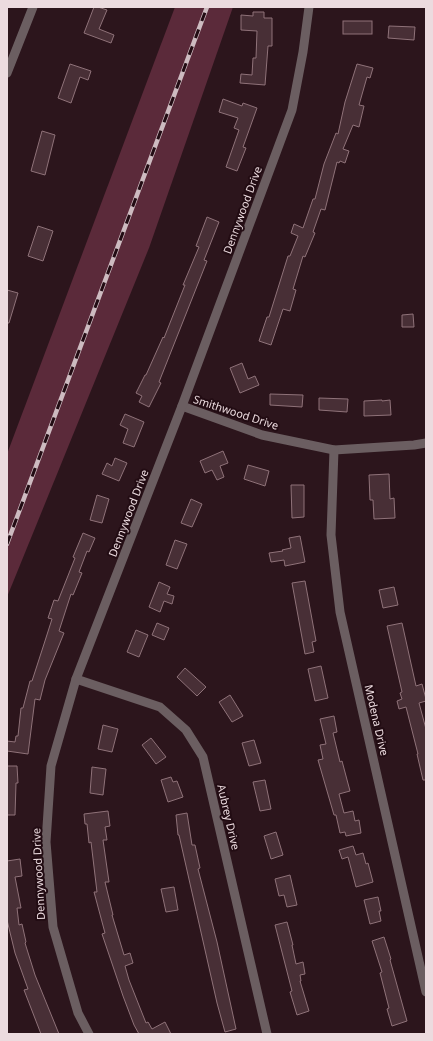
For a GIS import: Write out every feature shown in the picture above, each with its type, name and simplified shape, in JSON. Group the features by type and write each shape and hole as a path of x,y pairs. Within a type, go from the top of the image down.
{"street":[{"path":"7,73 33,7"},
{"name":"Dennywood Drive","path":"89,1034 78,1013 53,927 46,842 51,766 76,679 182,406 292,110 303,52 309,7"},
{"name":"Smithwood Drive","path":"182,406 262,435 334,450 426,443"},
{"name":"Modena Drive","path":"334,450 331,535 340,612 426,992"},
{"name":"Aubrey Drive","path":"76,679 160,707 186,730 203,757 267,1034"}],"shaded area":[{"path":"175,7 233,7 149,248 7,597 7,454"}],"building":[{"path":"94,7 107,10 99,29 114,35 111,43 84,33"},
{"path":"253,12 264,12 264,18 272,18 272,46 268,46 265,85 240,83 241,74 252,75 253,58 256,58 257,31 241,30 241,15 253,16"},
{"path":"343,21 372,21 372,34 343,34"},
{"path":"389,26 415,27 414,40 388,38"},
{"path":"70,64 91,71 88,80 80,77 71,103 58,98"},
{"path":"357,64 373,68 370,78 367,77 359,105 364,106 359,127 353,125 343,149 349,151 345,163 340,161 339,163 337,162 325,210 321,209 313,232 315,233 305,257 303,256 293,289 296,290 290,311 283,309 271,345 259,341 267,317 269,317 288,256 290,256 298,236 291,233 294,224 303,228 313,199 315,199 324,164 336,133 338,134 345,102"},
{"path":"223,99 242,106 243,103 257,108 243,147 246,148 237,171 226,167 239,130 234,128 238,118 219,112"},
{"path":"42,131 55,135 45,175 31,171"},
{"path":"207,217 219,222 204,260 207,261 159,382 161,383 149,407 139,402 142,396 136,393 163,337 164,338 185,285 183,285 199,247 196,246"},
{"path":"38,226 53,231 43,261 28,256"},
{"path":"7,290 18,293 9,323 7,323"},
{"path":"413,314 414,327 402,327 402,315"},
{"path":"242,363 248,379 255,376 259,385 240,393 230,368"},
{"path":"270,394 303,395 302,407 270,405"},
{"path":"319,398 348,399 347,412 319,410"},
{"path":"390,400 391,415 364,416 364,401"},
{"path":"125,414 144,422 134,447 123,443 128,429 120,425"},
{"path":"223,451 228,463 220,466 224,477 217,480 212,470 205,473 200,461"},
{"path":"115,458 127,463 119,481 102,474 107,463 112,466"},
{"path":"248,465 269,471 265,486 244,479"},
{"path":"389,474 390,499 394,498 395,518 374,519 373,500 370,500 369,475"},
{"path":"291,485 304,485 304,517 292,518"},
{"path":"97,495 109,499 102,523 90,520"},
{"path":"191,499 202,504 192,527 181,523"},
{"path":"83,533 95,538 89,552 87,551 79,572 82,573 73,595 71,594 59,631 64,633 45,680 40,700 35,699 28,754 7,751 7,741 15,742 16,736 18,736 21,708 23,708 30,681 32,681 52,619 48,618 54,600 58,601"},
{"path":"300,536 305,562 285,566 284,560 271,562 269,553 291,548 289,538"},
{"path":"175,540 187,544 177,569 166,565"},
{"path":"305,581 316,641 312,642 314,652 305,654 292,583"},
{"path":"159,582 170,587 167,594 174,596 172,604 164,601 160,612 149,607"},
{"path":"394,587 398,605 383,608 379,590"},
{"path":"157,623 169,628 164,640 152,635"},
{"path":"402,623 416,686 422,684 426,699 426,701 419,703 426,729 426,780 423,780 406,707 399,709 397,701 402,699 400,693 402,692 387,626"},
{"path":"136,630 148,635 139,657 127,652"},
{"path":"321,666 328,698 315,701 308,669"},
{"path":"185,668 206,687 197,696 177,677"},
{"path":"230,695 243,716 232,722 219,702"},
{"path":"334,716 337,732 333,733 340,762 342,761 350,791 339,794 344,813 353,811 355,821 359,820 361,833 346,836 345,832 340,833 336,815 334,815 318,760 323,759 320,745 326,744 320,719"},
{"path":"103,725 118,729 112,752 98,749"},
{"path":"151,738 166,757 156,764 142,745"},
{"path":"254,740 261,763 249,766 242,743"},
{"path":"7,766 17,766 18,783 16,783 15,815 7,815"},
{"path":"92,767 106,769 103,795 90,793"},
{"path":"171,777 173,782 177,781 183,797 168,802 161,780"},
{"path":"265,780 271,809 260,811 253,782"},
{"path":"108,811 110,826 105,827 107,840 103,840 109,882 105,882 112,915 124,955 130,953 133,963 125,966 146,1023 148,1022 152,1029 165,1022 171,1034 139,1034 123,996 102,934 105,933 94,892 97,892 91,842 89,843 87,824 85,824 84,814"},
{"path":"187,813 192,845 195,845 200,868 198,869 217,942 236,1029 225,1032 178,835 176,815"},
{"path":"276,832 283,855 271,859 264,836"},
{"path":"353,846 356,855 363,853 366,864 368,863 373,882 356,887 348,857 342,859 339,850"},
{"path":"20,859 22,876 15,877 21,908 17,908 19,925 22,924 25,943 35,975 59,1034 41,1034 24,990 28,989 15,953 7,920 7,861"},
{"path":"290,875 297,905 287,907 284,895 279,896 275,879"},
{"path":"174,887 178,910 166,912 161,889"},
{"path":"378,897 381,911 379,911 381,921 370,924 364,900"},
{"path":"287,922 296,964 303,962 305,974 300,975 300,981 309,1011 297,1015 290,992 292,991 275,925"},
{"path":"384,937 407,1021 392,1026 380,973 382,972 372,941"}],"railway":[{"path":"7,544 207,7"}]}
